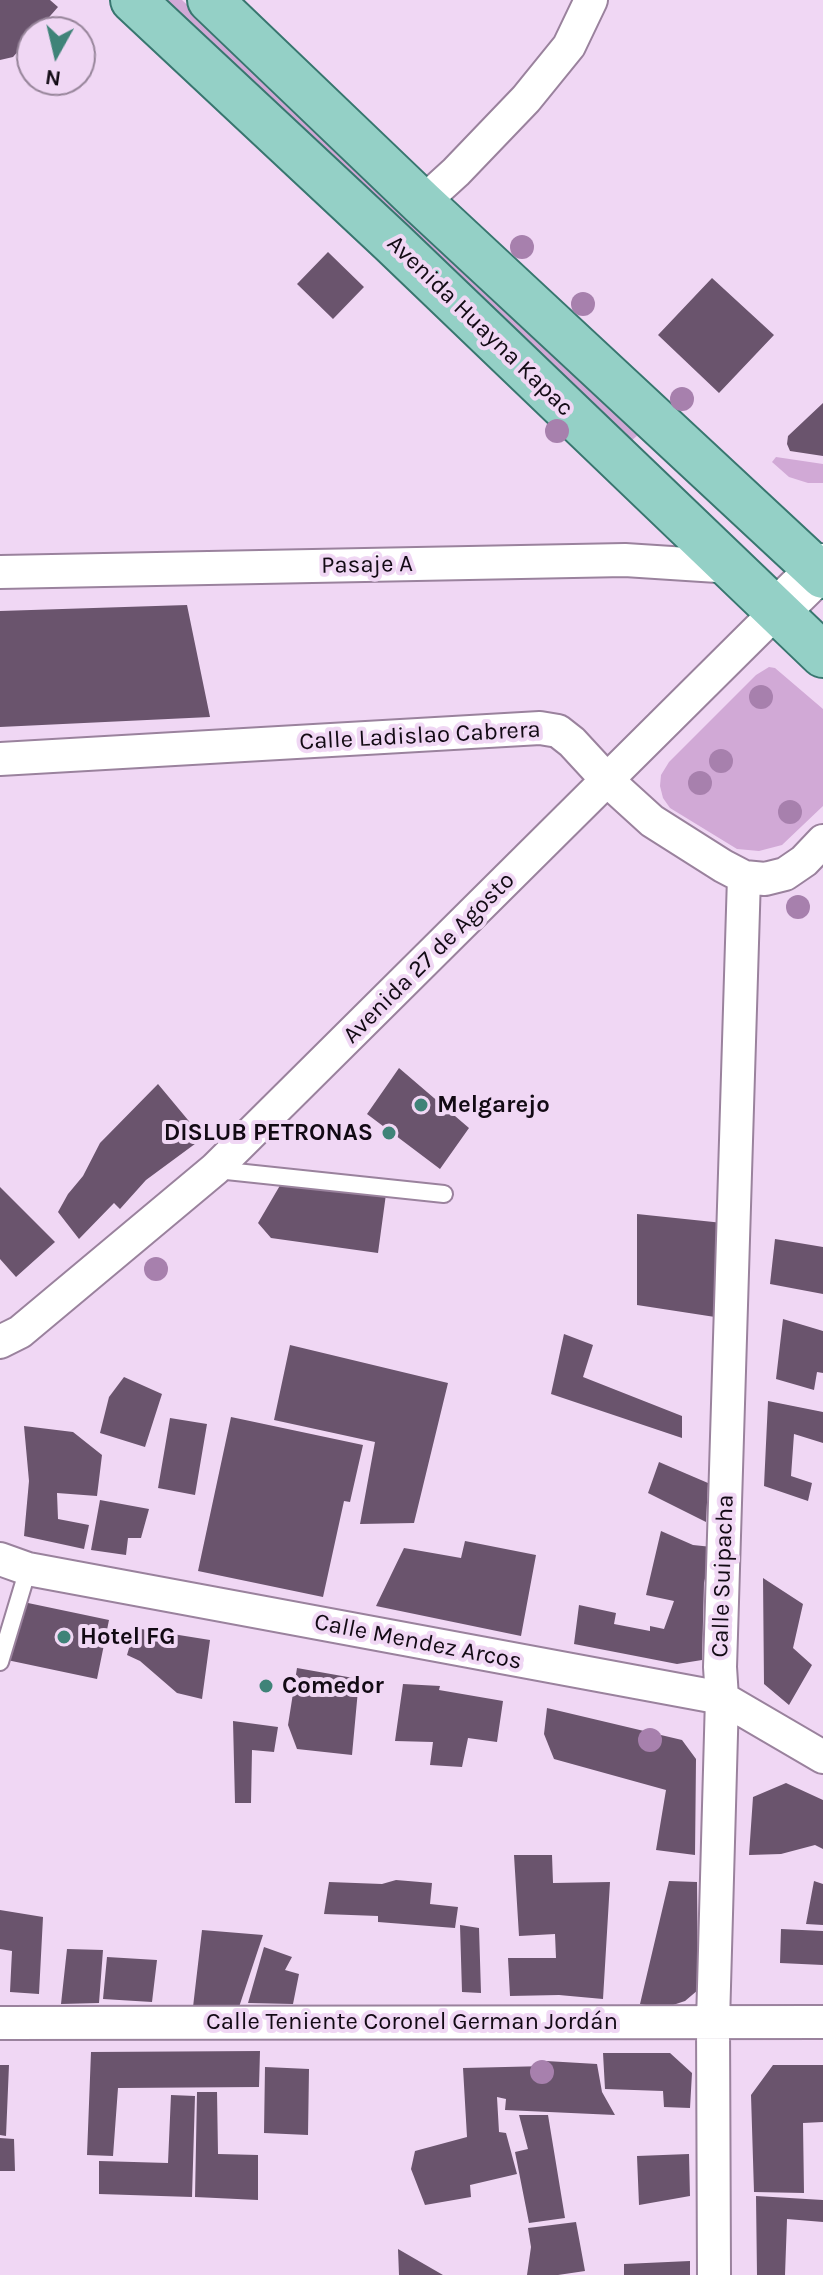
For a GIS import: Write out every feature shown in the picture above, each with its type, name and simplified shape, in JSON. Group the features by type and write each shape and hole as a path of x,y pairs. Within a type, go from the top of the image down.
{"main road":[{"name":"Avenida Huayna Kapac","path":"133,0 380,231 823,655"},
{"name":"Avenida Huayna Kapac","path":"210,0 422,203 821,571"}],"street":[{"path":"422,203 526,99 569,46 591,0"},
{"name":"Pasaje A","path":"0,572 625,560 733,567"},
{"name":"Avenida 27 de Agosto","path":"0,1361 10,1337 215,1169 778,610 821,571"},
{"name":"Calle Ladislao Cabrera","path":"0,759 540,728 558,731 572,742 608,781 652,821 744,877"},
{"path":"744,877 765,879 785,874 804,861 823,841"},
{"name":"Calle Suipacha","path":"714,2275 713,2022 722,1698 720,1667 744,877"},
{"name":"Calle Mendez Arcos","path":"14,1564 722,1698 823,1757"},
{"name":"Calle Teniente Coronel German Jordán","path":"0,2023 823,2022"}],"lane":[{"path":"215,1169 444,1194"},
{"path":"0,1662 14,1564"}],"shaded area":[{"path":"163,0 182,0 639,434 630,442"},
{"path":"776,457 823,464 823,483 808,483 789,477 772,462"},
{"path":"769,667 775,668 823,709 823,806 782,845 759,851 737,849 670,808 663,798 661,775 669,762 756,675"}],"building":[{"path":"0,0 50,0 58,7 50,16 16,16 16,54 0,60"},
{"path":"328,252 364,287 333,319 297,284"},
{"path":"712,278 774,335 719,393 658,335"},
{"path":"823,403 823,456 790,451 788,436"},
{"path":"187,605 210,717 0,727 0,611"},
{"path":"399,1068 469,1128 440,1169 367,1114"},
{"path":"158,1084 203,1138 146,1180 120,1209 114,1203 79,1239 58,1212 83,1176 100,1143"},
{"path":"282,1182 386,1194 378,1253 271,1238 258,1223"},
{"path":"0,1187 55,1242 16,1277 0,1259"},
{"path":"637,1214 723,1223 715,1317 637,1305"},
{"path":"775,1239 823,1247 823,1294 770,1284"},
{"path":"783,1319 823,1331 823,1373 817,1372 814,1390 776,1379"},
{"path":"564,1334 593,1345 583,1377 682,1416 682,1438 551,1394"},
{"path":"290,1345 448,1383 414,1523 360,1524 375,1442 274,1420"},
{"path":"124,1377 162,1394 145,1447 100,1433 109,1397"},
{"path":"768,1401 823,1412 823,1443 794,1434 791,1476 812,1483 808,1501 764,1486"},
{"path":"231,1417 363,1445 350,1502 344,1501 323,1597 198,1571"},
{"path":"170,1418 207,1424 195,1495 158,1488"},
{"path":"24,1426 73,1432 102,1455 97,1496 57,1493 58,1519 89,1525 84,1549 24,1536 29,1481"},
{"path":"659,1462 708,1483 706,1522 648,1493"},
{"path":"100,1500 149,1509 141,1538 128,1538 126,1555 91,1550"},
{"path":"661,1531 693,1545 712,1547 704,1583 702,1660 677,1664 574,1644 579,1605 616,1613 614,1624 650,1631 650,1626 664,1629 674,1601 646,1595"},
{"path":"465,1541 536,1555 521,1636 376,1606 404,1548 461,1558"},
{"path":"763,1578 803,1604 793,1648 812,1665 789,1705 764,1684"},
{"path":"28,1603 109,1620 97,1679 7,1660 17,1612"},
{"path":"135,1628 210,1640 202,1699 177,1693 140,1661 127,1655"},
{"path":"297,1668 359,1679 352,1755 297,1749 288,1725"},
{"path":"403,1684 440,1686 439,1690 503,1701 497,1742 468,1738 462,1767 430,1765 433,1742 395,1741"},
{"path":"547,1708 682,1740 696,1759 695,1855 656,1850 666,1790 554,1759 544,1734"},
{"path":"233,1721 278,1727 274,1752 252,1750 251,1803 235,1803"},
{"path":"786,1783 823,1800 823,1849 815,1845 781,1854 749,1855 753,1797"},
{"path":"514,1855 552,1855 553,1883 610,1882 603,1999 559,1995 510,1996 508,1958 556,1958 555,1934 519,1936"},
{"path":"396,1880 432,1883 430,1904 458,1907 455,1928 378,1922 378,1916 324,1914 329,1882 382,1884"},
{"path":"669,1881 697,1882 698,1990 685,2001 664,2008 640,2004"},
{"path":"814,1881 823,1884 823,1925 806,1924"},
{"path":"0,1910 43,1917 39,1994 10,1992 12,1951 0,1949"},
{"path":"460,1925 479,1928 481,1993 462,1992"},
{"path":"781,1929 823,1931 823,1965 780,1963"},
{"path":"202,1930 263,1935 239,2007 193,2007"},
{"path":"264,1947 292,1957 285,1970 299,1974 293,2004 248,2003"},
{"path":"67,1949 103,1950 99,2003 61,2004"},
{"path":"107,1957 157,1960 152,2002 103,1999"},
{"path":"260,2051 259,2087 118,2088 113,2156 87,2155 91,2052"},
{"path":"603,2053 670,2053 692,2073 690,2108 664,2107 663,2091 605,2089"},
{"path":"546,2061 597,2064 602,2092 615,2115 505,2110 506,2099 497,2097 499,2132 506,2133 517,2174 470,2185 471,2197 425,2205 411,2169 415,2151 467,2137 463,2068 547,2066"},
{"path":"0,2065 9,2065 6,2136 0,2135"},
{"path":"773,2065 823,2065 823,2122 803,2123 804,2193 754,2192 751,2095"},
{"path":"265,2067 309,2069 308,2135 264,2133"},
{"path":"197,2092 217,2092 218,2154 258,2155 258,2200 195,2197"},
{"path":"171,2095 195,2096 192,2197 99,2194 99,2161 168,2163"},
{"path":"519,2115 548,2115 565,2218 529,2223 515,2152 528,2149"},
{"path":"0,2138 14,2139 15,2171 0,2171"},
{"path":"689,2154 690,2196 639,2205 637,2156"},
{"path":"756,2196 823,2200 823,2222 787,2219 785,2275 757,2275"},
{"path":"576,2222 585,2271 527,2275 531,2247 528,2228"},
{"path":"398,2249 443,2275 399,2275"},
{"path":"690,2261 690,2275 624,2275 624,2264"}],"place":[{"name":"Melgarejo","path":"421,1105"},
{"name":"DISLUB PETRONAS","path":"389,1133"},
{"name":"Hotel FG","path":"64,1637"},
{"name":"Comedor","path":"266,1686"}]}
